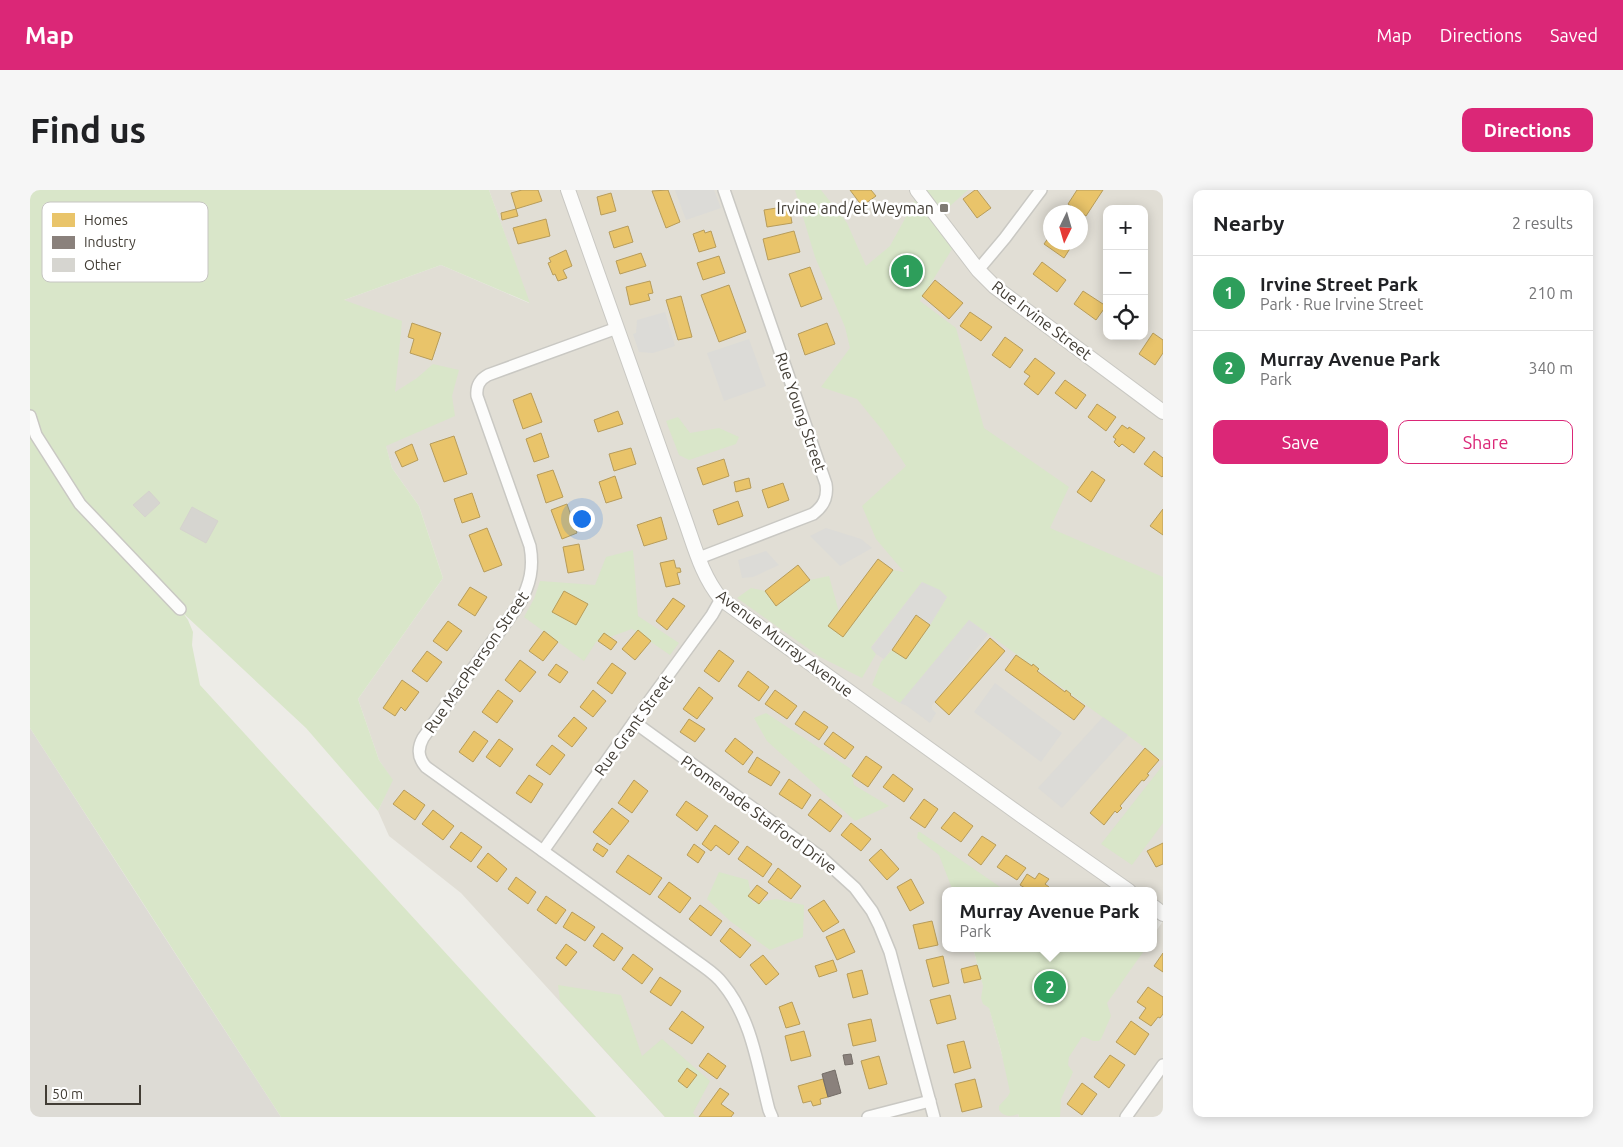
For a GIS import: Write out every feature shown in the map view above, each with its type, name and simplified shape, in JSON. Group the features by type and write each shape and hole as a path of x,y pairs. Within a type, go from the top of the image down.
{"street":[{"name":"Avenue Murray Avenue","path":"568,190 698,558 711,587 721,599 1022,816 1124,887"},
{"name":"Rue Young Street","path":"698,558 813,514 824,504 827,491 724,190"},
{"name":"Rue Irvine Street","path":"917,190 978,270 995,287 1163,412"},
{"path":"978,270 1041,190"},
{"name":"Rue MacPherson Street","path":"617,328 488,375 484,377 478,386 477,396 530,546 531,575 528,589 520,603 423,738 418,750 426,767 703,966 723,984 739,1009 746,1025 772,1117"},
{"path":"30,416 36,435 80,504 180,609"},
{"name":"Rue Grant Street","path":"543,851 712,615 721,599"},
{"name":"Promenade Stafford Drive","path":"634,722 822,858 855,888 872,911 890,952 934,1117"},
{"path":"1126,1117 1163,1065"},
{"path":"868,1117 930,1102"}],"shaded area":[{"path":"489,190 1163,190 1163,914 1157,909 1157,887 942,887 942,952 974,952 1019,1117 665,1117 461,893 389,836 378,811 392,780 379,760 358,699 443,578 419,506 392,468 344,300 441,265 529,303"},
{"path":"675,190 714,190 721,208 686,220"},
{"path":"665,312 675,346 653,353 639,352 633,334 636,333 637,320"},
{"path":"749,339 766,386 724,401 707,353"},
{"path":"826,528 861,539 872,548 840,566 810,536"},
{"path":"766,551 779,565 753,577 742,578 738,560"},
{"path":"922,582 940,590 947,597 930,625 916,616 884,659 871,648"},
{"path":"969,620 988,634 932,705 932,709 936,713 930,723 900,703"},
{"path":"995,683 1062,733 1041,762 974,712"},
{"path":"1103,717 1128,735 1062,808 1038,788"},
{"path":"30,728 149,913 281,1117 30,1117"},
{"path":"1163,921 1163,1117 1024,1117 1141,952 1157,952 1157,930"}],"green space":[{"path":"30,190 489,190 530,303 441,265 344,300 402,321 395,392 417,378 433,364 459,370 452,396 455,416 386,446 392,468 419,506 443,578 358,699 379,760 393,780 378,811 306,728 183,613 193,632 192,645 200,685 596,1117 281,1117 30,728"},
{"path":"795,190 821,190 847,223 866,266 890,246 919,193 917,190 968,190 950,206 942,221 957,241 920,301 956,328 984,428 1069,487 1050,528 1163,577 1163,761 969,620 900,703 872,685 881,662 892,650 906,659 947,597 922,582 871,647 876,654 862,678 820,657 737,598 751,588 765,591 776,606 810,580 829,576 839,612 828,626 843,637 893,570 904,572 876,539 862,506 906,466 883,431 857,399 821,387 850,348 845,327 815,257"},
{"path":"678,417 690,433 719,428 739,437 736,444 689,460 679,455 666,421"},
{"path":"633,550 638,616 679,643 670,655 632,629 596,642 584,661 524,617 534,599 540,581 595,585 606,557"},
{"path":"766,713 851,769 854,785 889,806 855,821 767,741 754,718"},
{"path":"1163,765 1163,823 1132,865 1101,844"},
{"path":"918,832 920,832 1000,887 951,887 939,855 917,838"},
{"path":"719,872 748,880 753,903 776,899 804,905 803,937 770,950 730,921 707,899"},
{"path":"974,952 1143,952 1107,1003 1111,1016 1101,1039 1093,1041 1082,1037 1069,1057 1068,1065 1073,1072 1061,1099 1060,1117 1019,1117 1018,1114 1007,1116 999,1110 999,1106 1010,1092 989,1008 983,1004 981,998 983,986"},
{"path":"558,985 621,995 642,1056 662,1039 710,1081 693,1113 696,1117 665,1117 560,1001"}],"building: Homes":[{"path":"522,190 538,190 542,201 516,209 511,193"},
{"path":"668,190 680,222 666,228 652,191"},
{"path":"850,190 871,190 876,196 862,206"},
{"path":"975,190 991,208 977,218 963,199"},
{"path":"1077,190 1103,190 1088,213 1088,205 1068,204"},
{"path":"611,193 616,211 601,215 597,197"},
{"path":"789,206 792,223 767,227 764,210"},
{"path":"516,209 518,216 502,220 501,213"},
{"path":"546,219 550,236 518,244 513,228"},
{"path":"628,226 633,242 614,248 609,232"},
{"path":"704,230 705,233 711,231 716,247 699,252 693,234"},
{"path":"794,231 800,252 768,260 763,239"},
{"path":"566,250 572,266 563,270 567,278 558,281 548,263 551,262 549,258"},
{"path":"1053,250 1069,250 1064,258"},
{"path":"641,253 646,266 620,274 616,261"},
{"path":"719,256 725,273 703,280 697,263"},
{"path":"1042,262 1066,280 1057,292 1033,274"},
{"path":"810,267 822,299 801,307 789,274"},
{"path":"935,280 963,303 949,319 922,296"},
{"path":"650,281 653,293 648,294 650,300 630,305 626,287"},
{"path":"729,285 746,332 719,342 701,295"},
{"path":"1083,291 1103,304 1103,310 1096,320 1074,304"},
{"path":"681,296 692,337 678,340 666,300"},
{"path":"970,312 992,327 981,341 960,326"},
{"path":"412,323 441,333 432,360 410,353 414,339 408,337"},
{"path":"827,323 835,344 805,355 798,334"},
{"path":"1153,333 1163,340 1163,353 1155,365 1139,354"},
{"path":"1005,337 1023,350 1010,368 992,355"},
{"path":"1035,358 1055,373 1038,395 1024,384 1030,376 1024,372"},
{"path":"1065,380 1086,395 1076,409 1055,393"},
{"path":"531,393 542,422 523,429 513,400"},
{"path":"1097,404 1116,417 1106,431 1088,417"},
{"path":"618,411 623,424 598,432 594,420"},
{"path":"1122,425 1128,429 1129,427 1145,438 1134,453 1122,444 1119,447 1114,442 1116,439 1113,437"},
{"path":"541,433 549,457 534,462 526,439"},
{"path":"454,436 467,474 444,482 430,444"},
{"path":"412,444 418,460 402,467 395,452"},
{"path":"631,448 636,464 614,471 609,454"},
{"path":"1154,451 1163,458 1162,477 1144,464"},
{"path":"724,459 729,476 703,485 697,468"},
{"path":"553,470 563,497 546,503 537,475"},
{"path":"1092,471 1105,480 1091,502 1077,492"},
{"path":"615,476 622,498 606,503 599,482"},
{"path":"749,478 751,488 736,492 734,482"},
{"path":"783,483 789,500 768,508 762,490"},
{"path":"472,493 480,517 462,523 454,499"},
{"path":"738,501 743,516 718,525 713,510"},
{"path":"567,504 577,533 562,539 551,510"},
{"path":"1163,509 1163,535 1150,526"},
{"path":"661,517 667,539 644,546 637,525"},
{"path":"487,528 502,565 484,572 469,535"},
{"path":"579,544 584,570 568,573 563,547"},
{"path":"878,559 893,570 843,637 828,626"},
{"path":"674,560 676,568 680,568 681,572 677,573 680,584 666,587 660,563"},
{"path":"798,565 810,580 776,606 765,591"},
{"path":"470,587 487,597 475,616 458,605"},
{"path":"564,591 588,604 576,625 552,612"},
{"path":"673,598 685,606 667,630 656,621"},
{"path":"916,615 930,625 906,659 892,650"},
{"path":"448,621 462,631 447,651 433,641"},
{"path":"638,630 651,641 635,660 622,649"},
{"path":"544,631 558,642 543,661 529,651"},
{"path":"604,633 617,642 611,650 598,641"},
{"path":"990,638 1005,651 949,715 935,702"},
{"path":"719,650 734,661 719,682 704,671"},
{"path":"427,651 442,662 427,682 412,671"},
{"path":"1016,655 1032,666 1033,664 1039,669 1037,671 1065,692 1066,690 1085,706 1074,720 1005,670"},
{"path":"520,660 536,672 520,692 505,680"},
{"path":"612,663 626,673 612,694 597,683"},
{"path":"556,664 568,672 560,683 548,675"},
{"path":"748,671 769,687 759,701 738,686"},
{"path":"402,680 419,692 405,711 401,707 395,716 383,708"},
{"path":"699,687 713,698 697,719 683,709"},
{"path":"498,690 513,701 497,723 482,712"},
{"path":"593,690 606,701 593,717 580,707"},
{"path":"775,690 797,706 787,719 765,704"},
{"path":"804,711 828,727 819,740 795,724"},
{"path":"574,717 587,728 572,747 558,736"},
{"path":"689,719 705,729 695,742 680,732"},
{"path":"474,731 488,741 473,762 459,752"},
{"path":"833,732 854,747 845,759 824,744"},
{"path":"735,738 753,752 743,765 725,751"},
{"path":"499,739 513,749 500,767 486,757"},
{"path":"552,745 565,755 550,775 536,765"},
{"path":"1145,748 1159,760 1147,774 1149,775 1144,781 1142,780 1120,806 1122,808 1117,813 1115,811 1104,825 1090,813"},
{"path":"866,756 882,767 868,787 852,776"},
{"path":"757,757 780,772 771,786 748,772"},
{"path":"893,774 913,789 904,802 883,787"},
{"path":"529,775 543,784 531,803 516,793"},
{"path":"789,779 811,795 802,809 779,794"},
{"path":"634,780 648,791 632,813 618,803"},
{"path":"404,790 425,805 415,820 393,804"},
{"path":"820,799 842,816 830,832 808,815"},
{"path":"924,799 938,809 925,828 910,818"},
{"path":"686,801 708,816 697,831 676,815"},
{"path":"612,808 629,821 610,845 593,832"},
{"path":"433,810 454,826 443,840 422,824"},
{"path":"954,812 973,826 961,842 941,828"},
{"path":"851,823 871,839 861,851 841,835"},
{"path":"715,825 739,842 729,855 716,845 711,851 702,844"},
{"path":"461,832 482,847 471,862 450,847"},
{"path":"982,836 996,845 981,865 968,855"},
{"path":"597,843 608,850 603,857 593,850"},
{"path":"1163,843 1163,864 1156,867 1147,851"},
{"path":"694,844 705,852 698,863 687,855"},
{"path":"747,846 772,864 763,877 738,859"},
{"path":"881,849 899,869 887,880 869,860"},
{"path":"488,853 507,869 497,882 477,867"},
{"path":"628,855 662,878 650,895 616,872"},
{"path":"1006,855 1026,868 1017,880 997,867"},
{"path":"778,868 801,886 791,899 768,882"},
{"path":"1039,873 1049,879 1045,884 1049,887 1023,887 1020,885 1027,874 1035,879"},
{"path":"516,877 536,892 528,904 508,889"},
{"path":"911,879 924,903 910,911 897,887"},
{"path":"669,882 691,898 680,913 658,897"},
{"path":"757,885 768,893 759,904 748,896"},
{"path":"546,896 566,910 556,924 537,910"},
{"path":"824,900 839,922 823,932 808,910"},
{"path":"700,905 722,921 711,936 689,919"},
{"path":"572,912 595,927 585,941 563,927"},
{"path":"932,921 938,945 919,949 913,925"},
{"path":"730,928 751,945 740,958 720,941"},
{"path":"844,929 855,952 837,960 826,937"},
{"path":"602,933 623,948 614,961 593,946"},
{"path":"566,944 577,952 566,966 556,958"},
{"path":"1163,953 1163,972 1154,966"},
{"path":"633,954 653,969 642,984 622,969"},
{"path":"763,955 779,974 766,985 750,965"},
{"path":"943,956 949,983 933,987 926,960"},
{"path":"833,960 837,971 819,977 815,966"},
{"path":"977,965 981,979 964,983 961,969"},
{"path":"862,970 868,994 853,998 847,974"},
{"path":"660,977 681,991 671,1006 650,992"},
{"path":"1148,987 1163,997 1163,1014 1151,1026 1139,1018 1146,1008 1137,1002"},
{"path":"950,995 956,1019 937,1024 930,1000"},
{"path":"792,1002 800,1024 786,1028 779,1007"},
{"path":"682,1011 704,1027 692,1044 669,1029"},
{"path":"871,1019 876,1041 853,1046 848,1024"},
{"path":"1131,1021 1149,1034 1135,1055 1116,1042"},
{"path":"804,1031 811,1056 791,1061 785,1036"},
{"path":"964,1041 971,1068 954,1073 947,1045"},
{"path":"708,1053 726,1066 717,1079 699,1066"},
{"path":"1110,1055 1125,1065 1109,1088 1094,1077"},
{"path":"879,1056 887,1084 869,1089 861,1061"},
{"path":"687,1068 697,1075 687,1088 678,1081"},
{"path":"823,1079 828,1097 820,1099 821,1104 813,1106 811,1101 803,1103 798,1086"},
{"path":"975,1079 982,1107 962,1112 955,1084"},
{"path":"1082,1083 1097,1094 1082,1115 1067,1104"},
{"path":"720,1088 729,1094 721,1104 734,1113 731,1117 699,1117"}],"building: Industry":[{"path":"851,1054 853,1064 845,1065 843,1055"},
{"path":"835,1070 841,1093 828,1097 822,1074"}],"building: Other":[{"path":"149,491 160,503 145,517 133,505"},
{"path":"192,507 218,521 206,543 180,529"}],"place":[{"name":"Irvine and/et Weyman","path":"944,208"},
{"name":"Irvine Street Park","path":"907,271"},
{"name":"Murray Avenue Park","path":"1050,987"}]}
